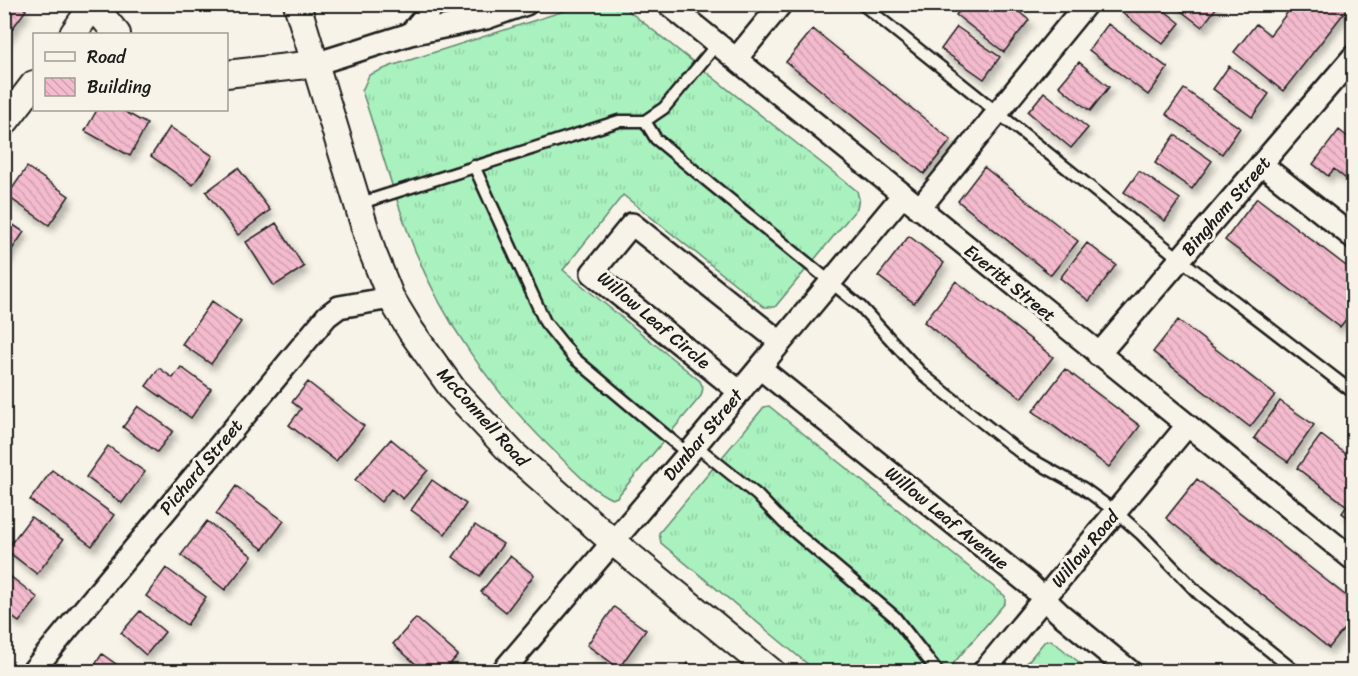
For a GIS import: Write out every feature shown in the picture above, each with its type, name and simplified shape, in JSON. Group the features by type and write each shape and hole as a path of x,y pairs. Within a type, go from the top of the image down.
{"street":[{"name":"McConnell Road","path":"297,4 358,204 391,298 454,392 513,454 612,541 772,672"},
{"path":"410,34 435,4"},
{"path":"228,74 315,64 410,34 486,18 526,4"},
{"name":"Everitt Street","path":"668,4 1186,427 1353,560"},
{"path":"736,59 781,4"},
{"path":"919,209 1086,4"},
{"path":"74,33 93,5 116,33"},
{"name":"Bingham Street","path":"1098,355 1353,56"},
{"path":"4,123 33,85"},
{"path":"1262,164 1353,238"},
{"name":"Dunbar Street","path":"502,672 740,392 902,196"},
{"name":"Willow Leaf Circle","path":"740,392 592,273 632,224 780,342"},
{"name":"Pichard Street","path":"32,672 327,315 339,306 391,298"},
{"name":"Willow Leaf Avenue","path":"760,368 1029,584 1043,599 1131,672"},
{"name":"Willow Road","path":"983,672 1186,427"}],"lane":[{"path":"862,4 1180,259 1353,393"},
{"path":"358,204 619,121 645,120 664,108 717,44"},
{"path":"645,120 656,139 872,317 923,375 1022,454 1083,488 1116,512 1142,535 1199,594 1296,672"},
{"path":"474,166 545,322 573,358 692,449 757,495 784,523 894,616 938,672"}],"green space":[{"path":"583,5 621,5 857,191 859,199 857,208 775,307 764,307 623,195 563,270 700,381 703,388 701,396 617,497 612,499 573,470 530,427 509,404 471,354 454,327 424,272 412,243 362,91 369,75 391,66"},
{"path":"769,406 1005,596 1005,603 947,671 816,671 661,543 659,533 764,407"},
{"path":"1051,640 1090,671 1020,671 1045,641"}],"building":[{"path":"4,4 17,4 26,10 4,40"},
{"path":"965,4 1009,4 1029,20 1004,52 956,15"},
{"path":"1126,4 1156,4 1180,23 1163,44 1120,11"},
{"path":"1172,4 1219,4 1202,27"},
{"path":"1294,4 1351,4 1283,91 1234,52 1256,24 1270,35"},
{"path":"1108,24 1168,68 1148,95 1089,50"},
{"path":"957,27 1000,57 984,79 941,49"},
{"path":"813,29 951,140 924,174 786,62"},
{"path":"1079,62 1109,87 1090,111 1059,86"},
{"path":"1229,66 1269,94 1252,117 1213,89"},
{"path":"1184,89 1240,128 1222,154 1166,114"},
{"path":"1044,92 1088,128 1071,148 1028,112"},
{"path":"96,111 124,111 147,124 130,156 85,131"},
{"path":"170,127 213,156 193,185 151,156"},
{"path":"1339,130 1354,142 1351,183 1334,169 1328,176 1313,164"},
{"path":"1175,135 1212,161 1192,189 1155,163"},
{"path":"27,167 69,196 49,225 7,196"},
{"path":"984,167 1078,241 1051,275 958,201"},
{"path":"238,168 270,210 238,235 206,192"},
{"path":"1139,171 1180,199 1165,221 1124,192"},
{"path":"1257,198 1354,272 1354,309 1340,327 1225,240"},
{"path":"4,219 24,232 4,261"},
{"path":"276,223 304,267 274,286 246,242"},
{"path":"909,236 944,263 914,303 878,276"},
{"path":"1087,243 1116,265 1089,301 1060,278"},
{"path":"956,281 1053,357 1021,398 924,322"},
{"path":"212,301 241,322 211,364 182,344"},
{"path":"1178,320 1275,395 1250,427 1153,352"},
{"path":"181,367 211,389 191,418 146,386 159,368 173,378"},
{"path":"1065,369 1140,426 1109,467 1033,411"},
{"path":"308,382 364,426 336,461 289,425 301,409 292,402"},
{"path":"1280,401 1314,425 1288,462 1254,438"},
{"path":"138,406 173,431 157,452 123,427"},
{"path":"1321,435 1354,460 1354,522 1342,513 1347,506 1297,468"},
{"path":"391,439 428,470 403,499 391,489 381,502 355,480"},
{"path":"108,446 145,472 122,503 86,477"},
{"path":"52,470 114,515 92,546 30,500"},
{"path":"1197,479 1354,602 1354,616 1329,648 1166,518"},
{"path":"432,480 466,504 445,534 411,510"},
{"path":"236,486 284,521 263,549 216,514"},
{"path":"31,517 63,540 37,574 6,550"},
{"path":"207,521 252,556 225,590 181,555"},
{"path":"475,525 503,544 480,576 453,557"},
{"path":"510,556 534,575 506,612 481,592"},
{"path":"166,568 206,597 187,625 146,596"},
{"path":"10,576 38,598 19,622 4,611 4,584"},
{"path":"614,607 646,630 619,668 587,645"},
{"path":"140,611 165,632 146,655 121,633"},
{"path":"416,618 458,655 443,672 425,672 393,644"},
{"path":"102,654 127,672 90,672"},
{"path":"688,663 701,672 682,672"}]}
